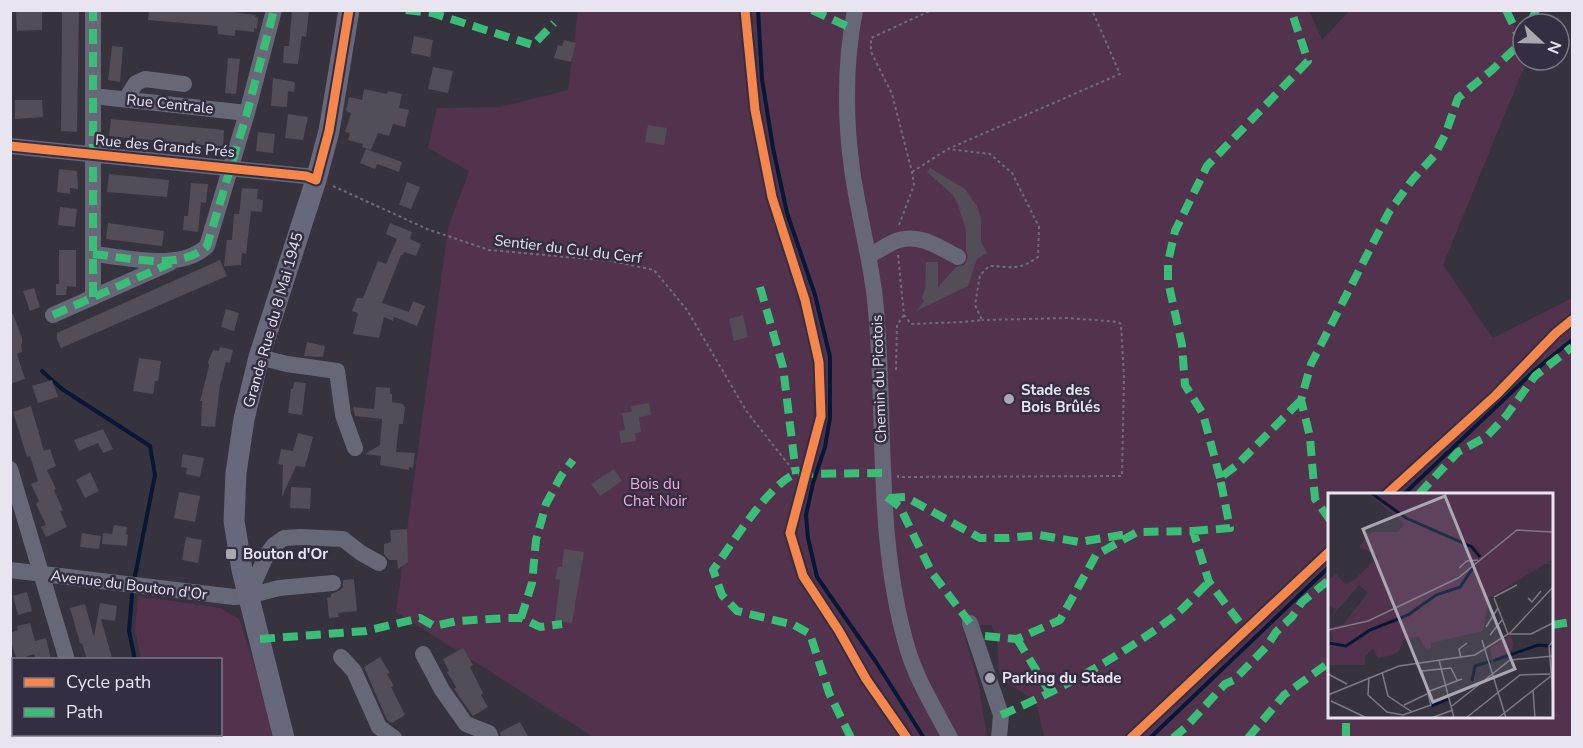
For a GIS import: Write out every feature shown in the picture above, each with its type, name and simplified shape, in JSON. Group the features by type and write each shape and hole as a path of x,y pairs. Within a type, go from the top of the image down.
{"main road":[{"name":"Grande Rue du 8 Mai 1945","path":"284,738 248,596 234,521 236,473 244,419 259,357 316,180 329,131 349,10"}],"street":[{"path":"93,10 93,297"},
{"path":"53,315 172,262 201,253 207,246 247,112 274,10"},
{"name":"Chemin du Picotois","path":"855,10 848,49 848,105 852,169 873,284 880,351 882,473 892,585 908,649 918,676 950,738"},
{"path":"126,99 136,83 145,79 184,84"},
{"name":"Rue Centrale","path":"93,96 247,112"},
{"name":"Rue des Grands Prés","path":"10,146 306,176 316,180"},
{"path":"868,255 898,240 921,238 957,257"},
{"path":"93,254 172,262"},
{"path":"259,357 286,364 337,371 343,415 355,448"},
{"path":"10,469 66,658"},
{"path":"248,596 266,556 274,545 284,538 343,539 379,563"},
{"name":"Avenue du Bouton d'Or","path":"10,570 218,596 248,596 279,588 333,583"},
{"path":"970,623 1001,715 999,738"},
{"path":"423,654 442,690 465,724 489,733 491,738"},
{"path":"341,657 354,671 379,727 394,738"}],"path":[{"path":"932,10 871,38 871,52 892,94 912,172 948,149 1120,74 1092,10"},
{"path":"895,378 897,325 904,315"},
{"path":"898,466 898,477 1122,476 1124,377 1121,324 1069,318 982,320"}],"green space":[{"name":"Bois du Chat Noir","path":"1309,10 1322,40 1349,11 1508,11 1511,18 1511,72 1522,72 1443,265 1493,338 1572,298 1572,737 1044,737 1036,701 1008,684 999,673 997,637 991,625 962,626 979,686 987,737 593,737 396,612 448,228 469,171 428,148 437,108 500,107 568,90 578,11"},
{"path":"138,596 221,608 239,619 274,737 153,737 222,736 222,658 141,658 135,630"}],"building":[{"path":"62,10 79,10 77,132 61,131"},
{"path":"149,10 216,10 256,15 257,29 254,28 254,32 235,30 235,36 218,34 217,26 148,20"},
{"path":"292,10 309,10 306,37 302,36 298,64 283,63 284,46 289,46"},
{"path":"42,11 42,30 17,31 16,12"},
{"path":"414,36 433,40 430,57 411,53"},
{"path":"564,40 576,43 571,62 554,58 558,45 562,46"},
{"path":"112,46 123,47 120,82 108,80"},
{"path":"228,58 240,59 236,94 225,93"},
{"path":"433,67 453,71 448,93 428,89"},
{"path":"273,78 295,82 294,92 288,91 287,107 271,106"},
{"path":"364,89 387,94 388,91 402,94 399,108 409,110 405,127 393,124 389,136 378,133 371,150 362,147 363,144 348,140 350,133 345,132 351,113 346,111 349,97 362,100"},
{"path":"15,100 42,100 43,117 15,119"},
{"path":"288,114 308,117 303,140 285,138"},
{"path":"111,119 224,130 223,147 109,136"},
{"path":"648,125 667,128 664,145 645,142"},
{"path":"258,132 275,134 273,153 256,151"},
{"path":"366,149 402,162 399,172 377,164 375,169 360,163"},
{"path":"930,168 965,189 977,206 981,218 981,242 987,253 977,259 968,286 916,311 924,301 922,298 925,289 926,262 938,262 938,287 956,267 964,265 968,257 966,230 957,202 952,194 927,172"},
{"path":"59,169 77,171 78,189 70,188 70,194 57,192"},
{"path":"109,174 169,180 167,197 107,192"},
{"path":"407,182 420,187 411,209 399,205"},
{"path":"191,183 208,184 206,203 201,202 198,232 183,230 184,216 188,216"},
{"path":"242,188 258,189 257,199 263,200 262,212 251,211 246,254 242,253 241,265 224,266 227,240 232,240 234,214 239,214"},
{"path":"60,207 77,209 75,227 58,225"},
{"path":"108,223 164,231 162,246 106,239"},
{"path":"390,223 412,232 410,239 421,244 416,256 404,252 401,255 382,303 409,312 413,301 425,306 417,326 394,317 393,321 384,317 379,338 353,334 358,313 352,311 357,298 363,298 378,261 386,264 397,239 386,234"},
{"path":"59,250 76,250 76,287 67,286 66,295 56,295 56,284 59,284"},
{"path":"220,260 227,276 61,348 57,333"},
{"path":"34,288 40,307 30,311 23,291"},
{"path":"226,309 239,313 234,331 221,327"},
{"path":"10,314 13,314 22,338 22,352 17,354 25,379 10,384"},
{"path":"743,315 748,337 734,341 729,319"},
{"path":"307,342 325,346 323,357 304,356"},
{"path":"220,347 233,350 230,363 226,362 220,385 215,427 201,426 202,401 200,401 208,362 213,350 219,351"},
{"path":"139,358 161,361 153,394 133,391"},
{"path":"52,380 58,397 38,403 32,386"},
{"path":"294,382 306,383 302,415 288,413"},
{"path":"376,387 390,388 392,402 403,404 405,408 403,424 399,424 396,452 415,453 413,468 409,467 409,470 380,465 381,456 365,454 380,445 382,419 355,416 353,407 374,409"},
{"path":"649,403 651,415 639,417 641,432 635,433 636,441 621,443 619,431 625,430 622,413 632,412 631,406"},
{"path":"31,406 44,451 50,449 56,466 47,470 56,489 54,490 63,510 60,511 67,527 46,537 41,527 46,525 36,504 39,501 31,484 38,481 30,456 27,457 13,412"},
{"path":"103,429 113,449 103,453 98,443 79,451 74,440"},
{"path":"298,433 313,437 305,467 296,466 282,497 283,465 278,464 281,449 293,451"},
{"path":"183,454 204,458 200,477 186,474 187,468 181,467"},
{"path":"614,469 622,481 600,496 591,484"},
{"path":"90,472 99,491 85,498 76,480"},
{"path":"291,487 311,488 310,509 290,508"},
{"path":"179,492 200,496 195,522 174,518"},
{"path":"114,525 127,527 127,546 102,544 103,533 112,534"},
{"path":"407,529 408,562 398,569 397,560 389,560 384,554 384,544 391,542 390,530"},
{"path":"82,533 101,536 99,549 80,547"},
{"path":"186,537 202,540 198,563 182,560"},
{"path":"564,549 584,552 572,623 555,621 560,580 555,579 558,567 562,567"},
{"path":"354,579 357,611 338,613 339,617 329,618 327,598 343,587 343,580"},
{"path":"27,592 32,611 18,615 13,596"},
{"path":"100,603 117,606 115,621 101,619 112,658 86,658 70,608 85,604 94,637"},
{"path":"30,623 35,641 46,638 51,658 35,658 34,654 16,658 10,633 18,630 17,626"},
{"path":"463,648 473,665 470,667 488,707 473,716 454,689 456,687 447,672 449,671 443,659"},
{"path":"380,657 390,673 387,674 394,686 391,687 405,715 392,723 387,720 364,667"},
{"path":"520,722 529,738 501,738 500,732"}],"waterway":[{"path":"758,10 762,79 773,148 787,213 815,295 830,357 830,418 825,447 813,483 806,515 808,538 817,577 876,662 924,738"},
{"path":"1405,493 1534,371 1572,340"},
{"path":"42,371 62,389 150,446 155,475 134,581"},
{"path":"1150,738 1328,568"},
{"path":"132,595 129,631 135,658"}],"marked path":[{"path":"93,10 93,297"},
{"path":"93,254 137,260 168,261 183,259 207,246 247,113 274,10"},
{"path":"406,10 432,13 533,45 554,23"},
{"path":"812,10 851,28"},
{"path":"1220,478 1203,414 1185,385 1182,345 1168,281 1168,262 1175,231 1207,166 1308,61 1291,10"},
{"path":"1506,10 1511,20"},
{"path":"1328,517 1315,499 1310,437 1301,400 1311,364 1389,212 1413,179 1434,156 1445,135 1458,98 1511,52"},
{"path":"53,315 171,263"},
{"path":"760,287 783,367 796,474"},
{"path":"1420,493 1458,452 1486,437 1506,416 1535,376 1572,347"},
{"path":"1193,531 1230,528 1220,478 1237,465 1301,400"},
{"path":"521,618 532,583 536,540 546,504 561,476 573,460"},
{"path":"851,738 829,693 810,634 794,625 737,611 722,595 713,570 763,502 786,479 796,474 882,473"},
{"path":"887,497 900,507 932,573 970,623"},
{"path":"890,498 906,497 980,538 1039,535 1079,542 1128,534"},
{"path":"985,636 1017,639 1060,620 1096,555 1137,532 1193,531 1209,582 1246,631"},
{"path":"1173,738 1225,684 1234,680 1267,646 1302,602 1328,581"},
{"path":"1001,715 1045,695 1109,660 1174,616 1209,582"},
{"path":"260,639 366,631 420,618 434,626 457,621 508,618 521,618 540,627 562,624"},
{"path":"1553,625 1572,622"},
{"path":"1017,639 1051,694"},
{"path":"1248,738 1284,695 1328,663"},
{"path":"1346,718 1346,738"}],"cycle path":[{"path":"10,146 306,176 316,180 329,131 349,10"},
{"path":"745,10 755,110 772,197 805,300 819,362 821,416 790,533 803,576 839,631 866,679 907,738"},
{"path":"1388,493 1496,395 1556,333 1572,320"},
{"path":"1131,738 1328,553"}],"place":[{"name":"Stade des Bois Brûlés","path":"1009,399"},
{"name":"Bouton d'Or","path":"231,554"},
{"name":"Parking du Stade","path":"990,678"}]}
